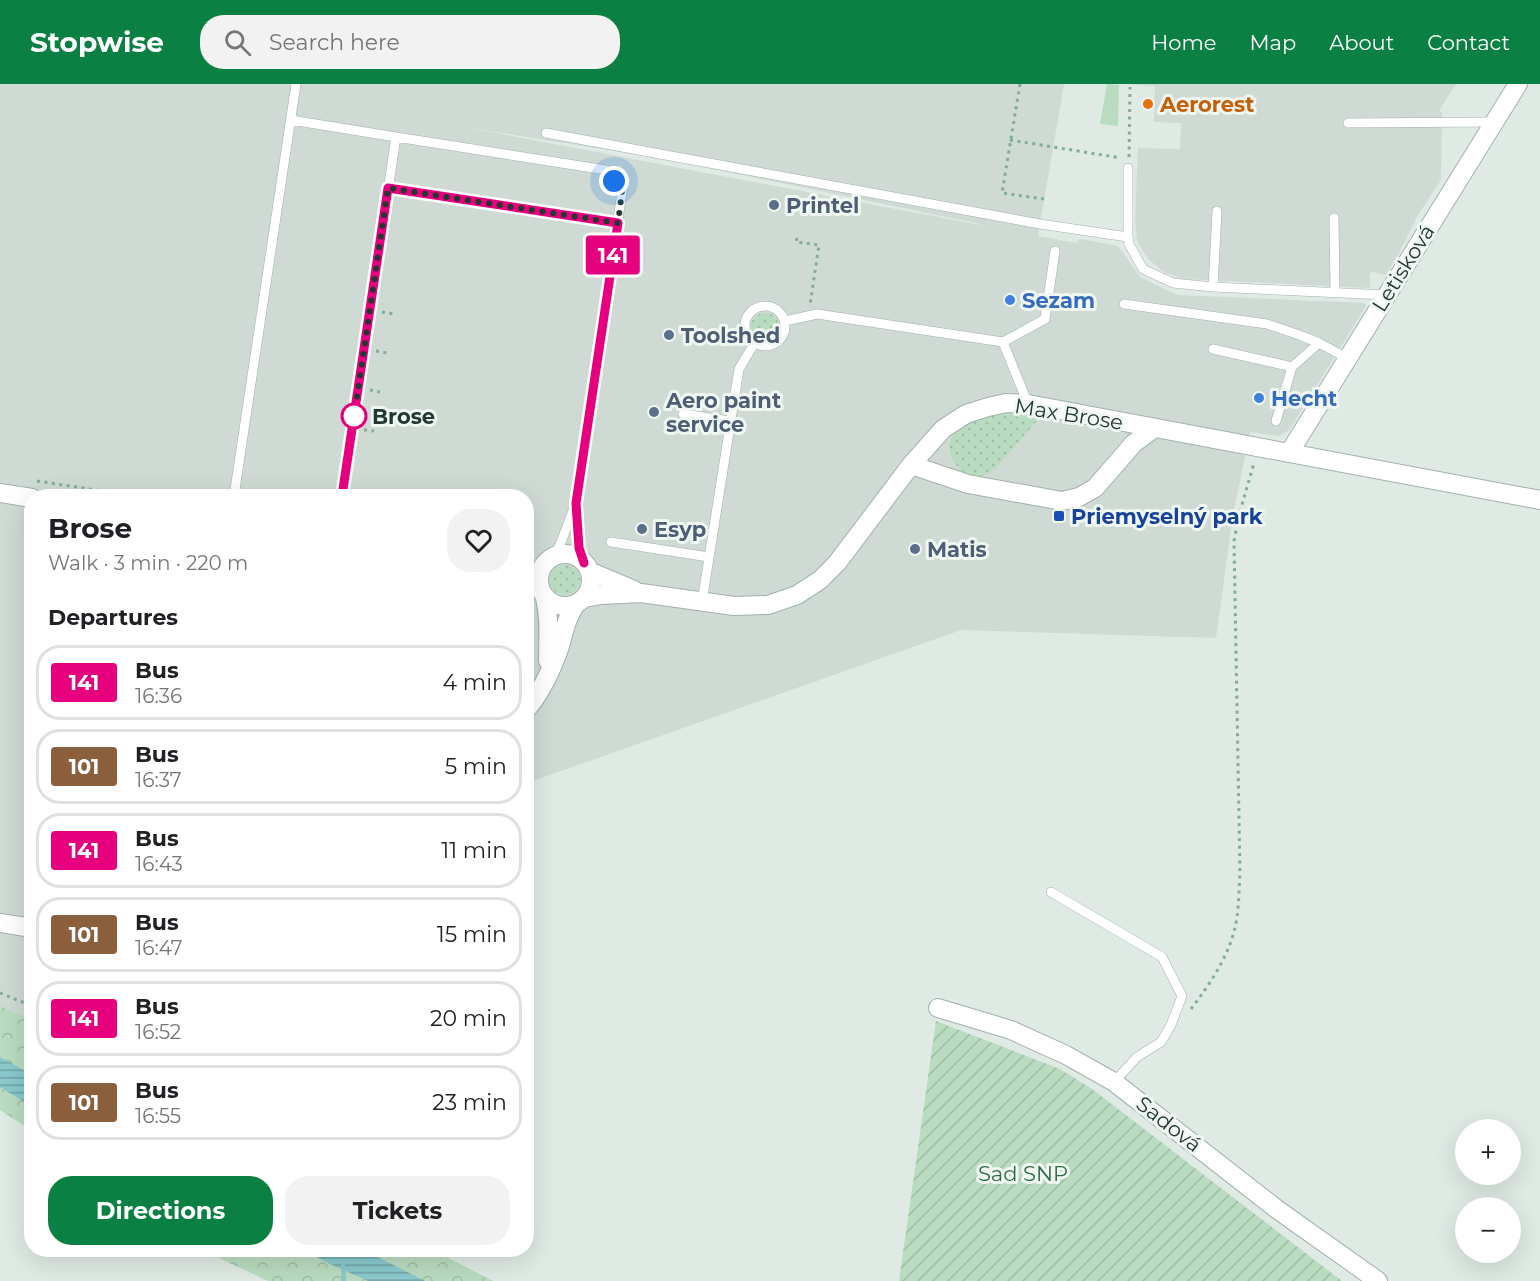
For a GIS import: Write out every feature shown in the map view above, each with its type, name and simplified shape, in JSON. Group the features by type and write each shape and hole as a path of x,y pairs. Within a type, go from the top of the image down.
{"street":[{"name":"Letisková","path":"1288,453 1518,84"},
{"name":"Max Brose","path":"537,590 553,603 562,606 601,595 641,593 735,606 768,606 797,595 820,580 837,563 911,465 943,429 966,414 1006,403 1028,404 1540,500"},
{"path":"911,465 968,484 1062,501 1080,497 1095,488 1134,443 1155,428"},
{"path":"0,493 24,490"},
{"name":"Max Brose","path":"534,563 567,554 577,557 587,567 641,593"},
{"path":"547,675 548,611 537,590 539,575 549,559"},
{"path":"534,701 558,652 569,614 590,585 587,567"},
{"path":"0,923 24,927"},
{"name":"Sadová","path":"938,1008 1011,1030 1066,1055 1114,1082 1278,1210 1378,1281"}],"lane":[{"path":"235,489 296,84"},
{"path":"291,120 606,170 622,192 576,503 560,545 549,559"},
{"path":"1347,123 1494,122"},
{"path":"546,133 1028,222 1128,237"},
{"path":"343,489 396,137"},
{"path":"1128,168 1129,244 1143,269 1173,283 1387,295"},
{"path":"388,188 618,223"},
{"path":"1214,287 1217,211"},
{"path":"1334,218 1335,292"},
{"path":"785,321 817,314 1003,342 1045,319 1055,251"},
{"path":"1124,304 1267,324 1319,343 1347,358"},
{"path":"760,306 769,306 779,312 785,321 785,331 773,345 763,347 754,344 747,336 745,319 752,310 760,306"},
{"path":"1003,342 1028,404"},
{"path":"1276,421 1292,367 1319,343"},
{"path":"702,602 739,369 754,344"},
{"path":"1213,349 1292,367"},
{"path":"683,414 730,422"},
{"path":"576,503 579,548 587,567"},
{"path":"611,542 709,557"},
{"path":"1051,892 1162,957 1182,996 1161,1042 1137,1057 1114,1082"}],"path":[{"path":"1020,84 1002,193 1044,199"},
{"path":"1010,140 1129,159 1130,87"},
{"path":"797,237 796,242 819,245 808,316"},
{"path":"380,312 394,314"},
{"path":"374,351 387,353"},
{"path":"368,390 380,392"},
{"path":"362,430 374,432"},
{"path":"1171,1024 1183,1019 1208,987 1231,943 1237,917 1240,874 1234,541 1258,447"},
{"path":"0,993 24,1003"}],"shaded area":[{"path":"0,84 1064,84 1038,236 1077,243 1081,239 1118,246 1140,277 1177,295 1364,303 1366,306 1290,429 1280,436 1250,432 1233,515 1216,638 961,630 534,781 534,489 24,489 24,1017 0,1006","holes":["465,127 665,159 980,225"]},
{"path":"1125,84 1456,84 1439,111 1442,112 1441,180 1418,215 1386,275 1370,273 1370,288 1183,279 1164,272 1148,259 1137,241 1135,218 1138,148 1180,149 1181,123 1154,122 1155,86"}],"green space":[{"path":"1107,84 1119,85 1118,126 1100,124"},
{"path":"765,313 775,317 779,327 775,337 765,341 755,337 751,327 755,317"},
{"path":"1016,413 1042,415 997,467 981,476 974,476 961,470 950,451 952,437 957,431 971,422"},
{"path":"565,565 575,570 580,580 575,590 565,595 555,590 550,580 555,570"},
{"path":"0,1006 24,1017 24,1125 0,1110"},
{"name":"Sad SNP","path":"936,1021 1060,1069 1092,1089 1342,1281 899,1281"},
{"path":"217,1257 447,1257 493,1281 268,1281"}],"water":[{"path":"0,1057 24,1070 24,1102 0,1087"},
{"path":"316,1257 378,1257 425,1281 368,1281"}],"waterway":[{"path":"343,1266 344,1281"}],"bus line":[{"name":"141","path":"343,489 388,188 618,223 576,503 579,548 584,563"}],"place":[{"name":"Aerorest","path":"1148,104"},
{"name":"Printel","path":"774,205"},
{"name":"Sezam","path":"1010,300"},
{"name":"Toolshed","path":"669,335"},
{"name":"Hecht","path":"1259,398"},
{"name":"Aero paint service","path":"654,412"},
{"name":"Brose","path":"354,416"},
{"name":"Priemyselný park","path":"1059,516"},
{"name":"Esyp","path":"642,529"},
{"name":"Matis","path":"915,549"}],"route":[{"path":"354,416 388,188 618,223 622,192 614,181"}]}
